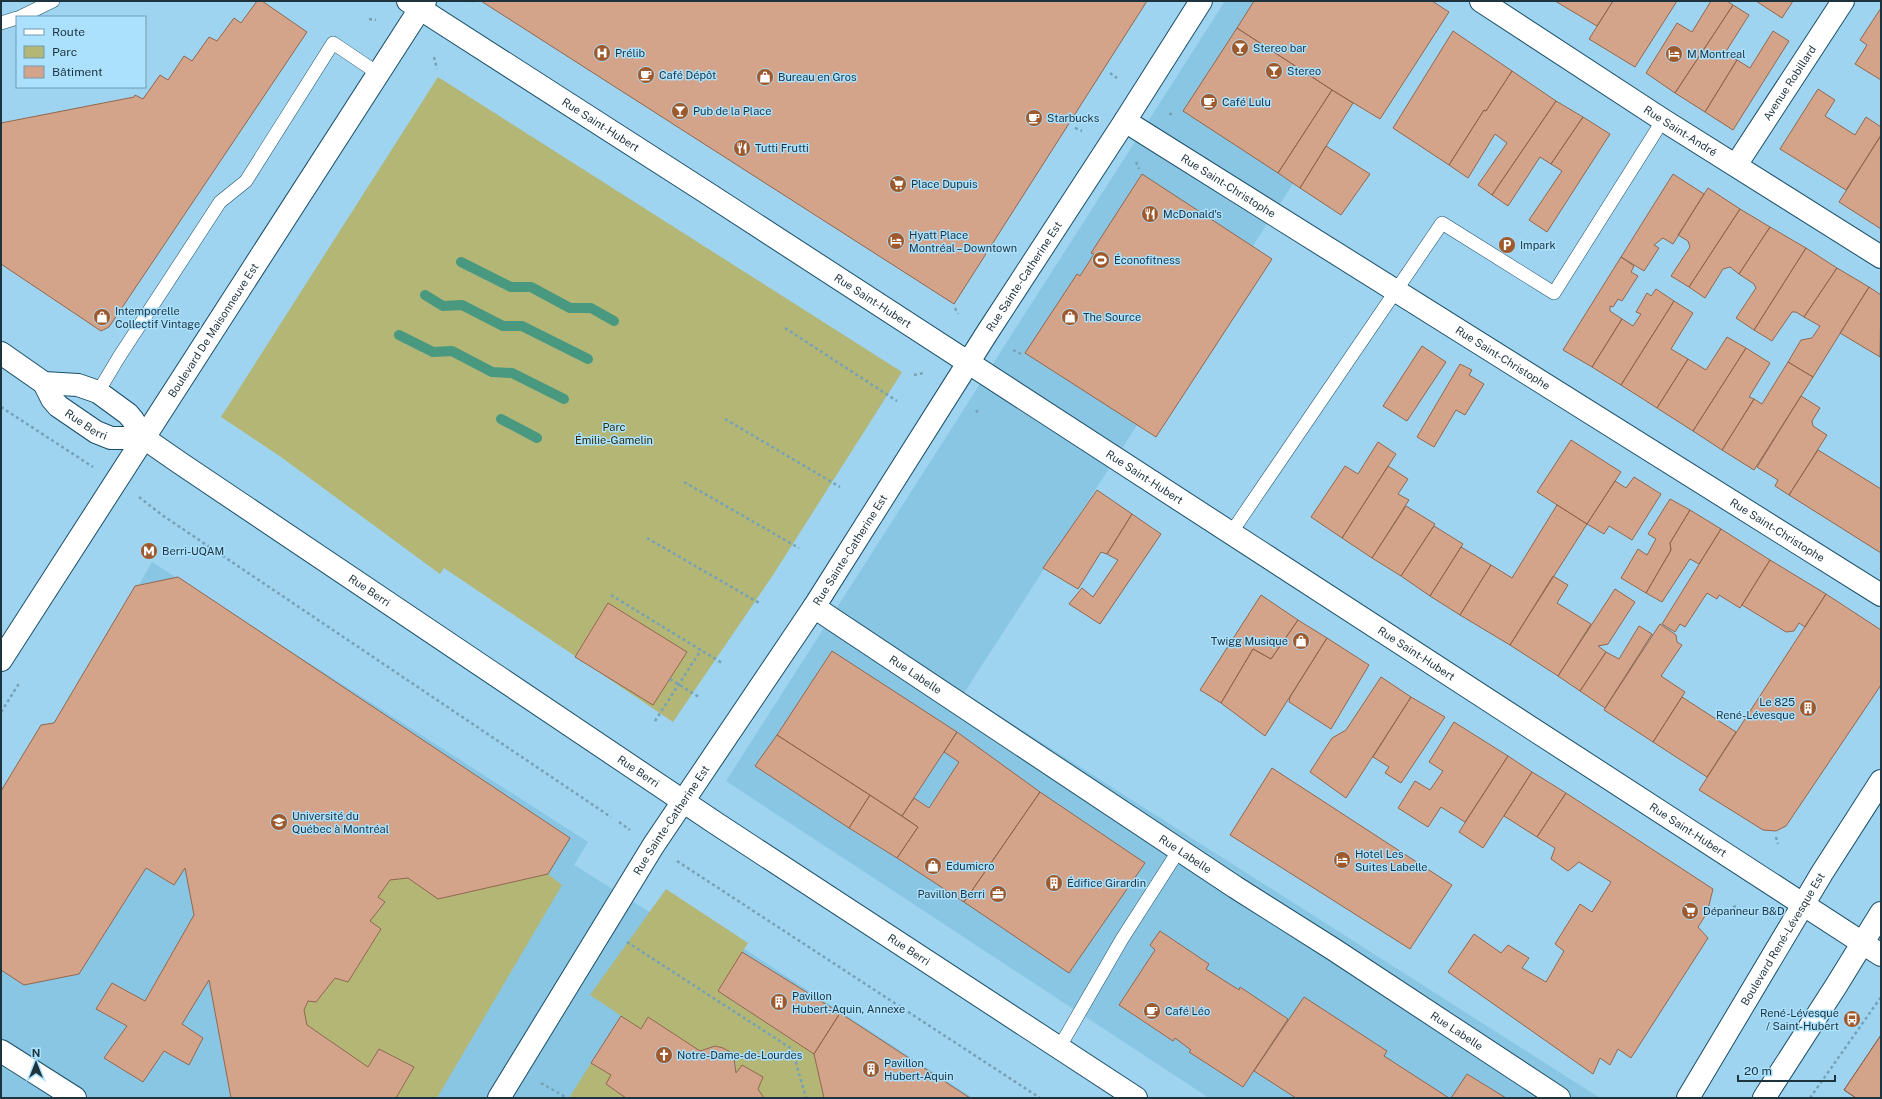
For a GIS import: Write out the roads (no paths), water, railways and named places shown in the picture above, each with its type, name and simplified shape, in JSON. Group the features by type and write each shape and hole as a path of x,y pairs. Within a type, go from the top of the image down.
{"street":[{"name":"Rue Sainte-Catherine Est","path":"499,1098 604,925 682,801 814,607 969,363 986,333 1126,121 1201,1"},
{"name":"Rue Saint-André","path":"1481,1 1663,120 1881,257"},
{"name":"Avenue Robillard","path":"1736,165 1843,1"},
{"name":"Boulevard De Maisonneuve Est","path":"1,660 378,74 418,4"},
{"name":"Rue Saint-Hubert","path":"418,4 1881,955"},
{"name":"Rue Saint-Christophe","path":"1126,121 1881,595"},
{"name":"Rue Berri","path":"1,353 44,383 52,399 58,406 96,432 110,438 144,438"},
{"name":"Rue Berri","path":"44,383 78,385 98,392 128,414 144,438 682,801 1136,1098"},
{"name":"Rue Labelle","path":"814,607 1179,850 1333,949 1559,1098"},
{"name":"Boulevard René-Lévesque Est","path":"1688,1098 1804,904 1881,781"},
{"path":"1764,1098 1881,913"},
{"path":"1,1051 75,1098"}],"lane":[{"path":"22,16 53,1"},
{"path":"1,24 16,19"},
{"path":"98,392 118,357 220,202 246,181 333,43 378,74"},
{"path":"1231,533 1442,223 1554,293 1663,120"},
{"path":"1059,1048 1122,939 1179,850"}],"waterway":[{"path":"461,262 511,287 531,287 570,308 591,308 614,321"},
{"path":"425,295 443,306 462,305 503,326 522,326 588,359"},
{"path":"399,335 433,352 452,351 492,372 512,373 564,399"},
{"path":"501,419 537,438"}],"place":[{"name":"Stereo bar","path":"1240,48"},
{"name":"Prélib","path":"602,53"},
{"name":"M Montreal","path":"1674,54"},
{"name":"Stereo","path":"1274,71"},
{"name":"Café Dépôt","path":"646,75"},
{"name":"Bureau en Gros","path":"765,77"},
{"name":"Café Lulu","path":"1209,102"},
{"name":"Pub de la Place","path":"680,111"},
{"name":"Starbucks","path":"1034,118"},
{"name":"Tutti Frutti","path":"742,148"},
{"name":"Place Dupuis","path":"898,184"},
{"name":"McDonald's","path":"1150,214"},
{"name":"Hyatt Place Montréal – Downtown","path":"896,241"},
{"name":"Impark","path":"1507,245"},
{"name":"Éconofitness","path":"1101,260"},
{"name":"Intemporelle Collectif Vintage","path":"102,317"},
{"name":"The Source","path":"1070,317"},
{"name":"Berri-UQAM","path":"149,551"},
{"name":"Twigg Musique","path":"1301,641"},
{"name":"Le 825 René-Lévesque","path":"1808,708"},
{"name":"Université du Québec à Montréal","path":"279,822"},
{"name":"Hotel Les Suites Labelle","path":"1342,860"},
{"name":"Edumicro","path":"933,866"},
{"name":"Édifice Girardin","path":"1054,883"},
{"name":"Pavillon Berri","path":"998,894"},
{"name":"Dépanneur B&D","path":"1690,911"},
{"name":"Pavillon Hubert-Aquin, Annexe","path":"779,1002"},
{"name":"Café Léo","path":"1152,1011"},
{"name":"René-Lévesque / Saint-Hubert","path":"1852,1019"},
{"name":"Notre-Dame-de-Lourdes","path":"664,1055"},
{"name":"Pavillon Hubert-Aquin","path":"871,1069"}],"park label":[{"name":"Parc Émilie-Gamelin","path":"614,433"}]}
